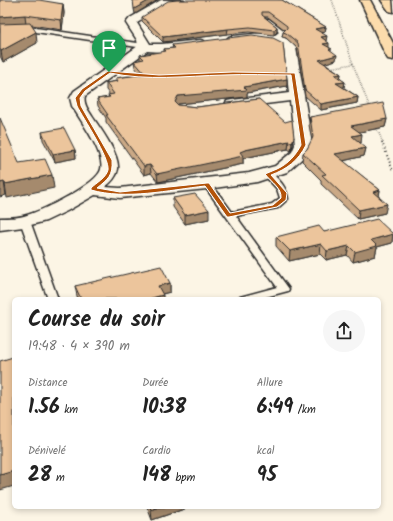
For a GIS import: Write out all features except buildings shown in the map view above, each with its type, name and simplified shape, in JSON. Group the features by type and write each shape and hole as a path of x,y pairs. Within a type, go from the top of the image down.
{"main road":[{"path":"365,0 393,56"},
{"path":"380,0 391,13"},
{"path":"386,0 391,13"}],"street":[{"path":"144,46 143,40 131,23 167,1 179,0"},
{"path":"92,189 104,192 120,193 207,184 268,174 281,169 292,162 304,145 290,48 287,43 275,38 258,36 162,48 144,46"},
{"path":"0,224 25,221 44,215 92,189 105,179 110,170 110,160 79,106 78,98 83,90 138,52 144,46"},
{"path":"216,106 270,98 296,97"}],"lane":[{"path":"265,19 283,32 275,38"},
{"path":"0,30 20,28 35,29 144,46"},
{"path":"229,215 275,206 284,199 284,193 281,188 268,174"},
{"path":"207,184 284,288 251,297"},
{"path":"25,221 52,297"}],"path":[{"path":"332,0 353,64 372,114"},
{"path":"326,68 353,64"},
{"path":"374,121 393,171"}],"route":[{"path":"109,72 146,76 216,73 293,74 304,145 292,162 281,169 268,174 281,188 284,193 284,199 275,206 229,215 207,184 120,193 104,192 92,189 105,179 110,170 110,160 79,106 78,98 79,94 83,90 109,72"}]}
